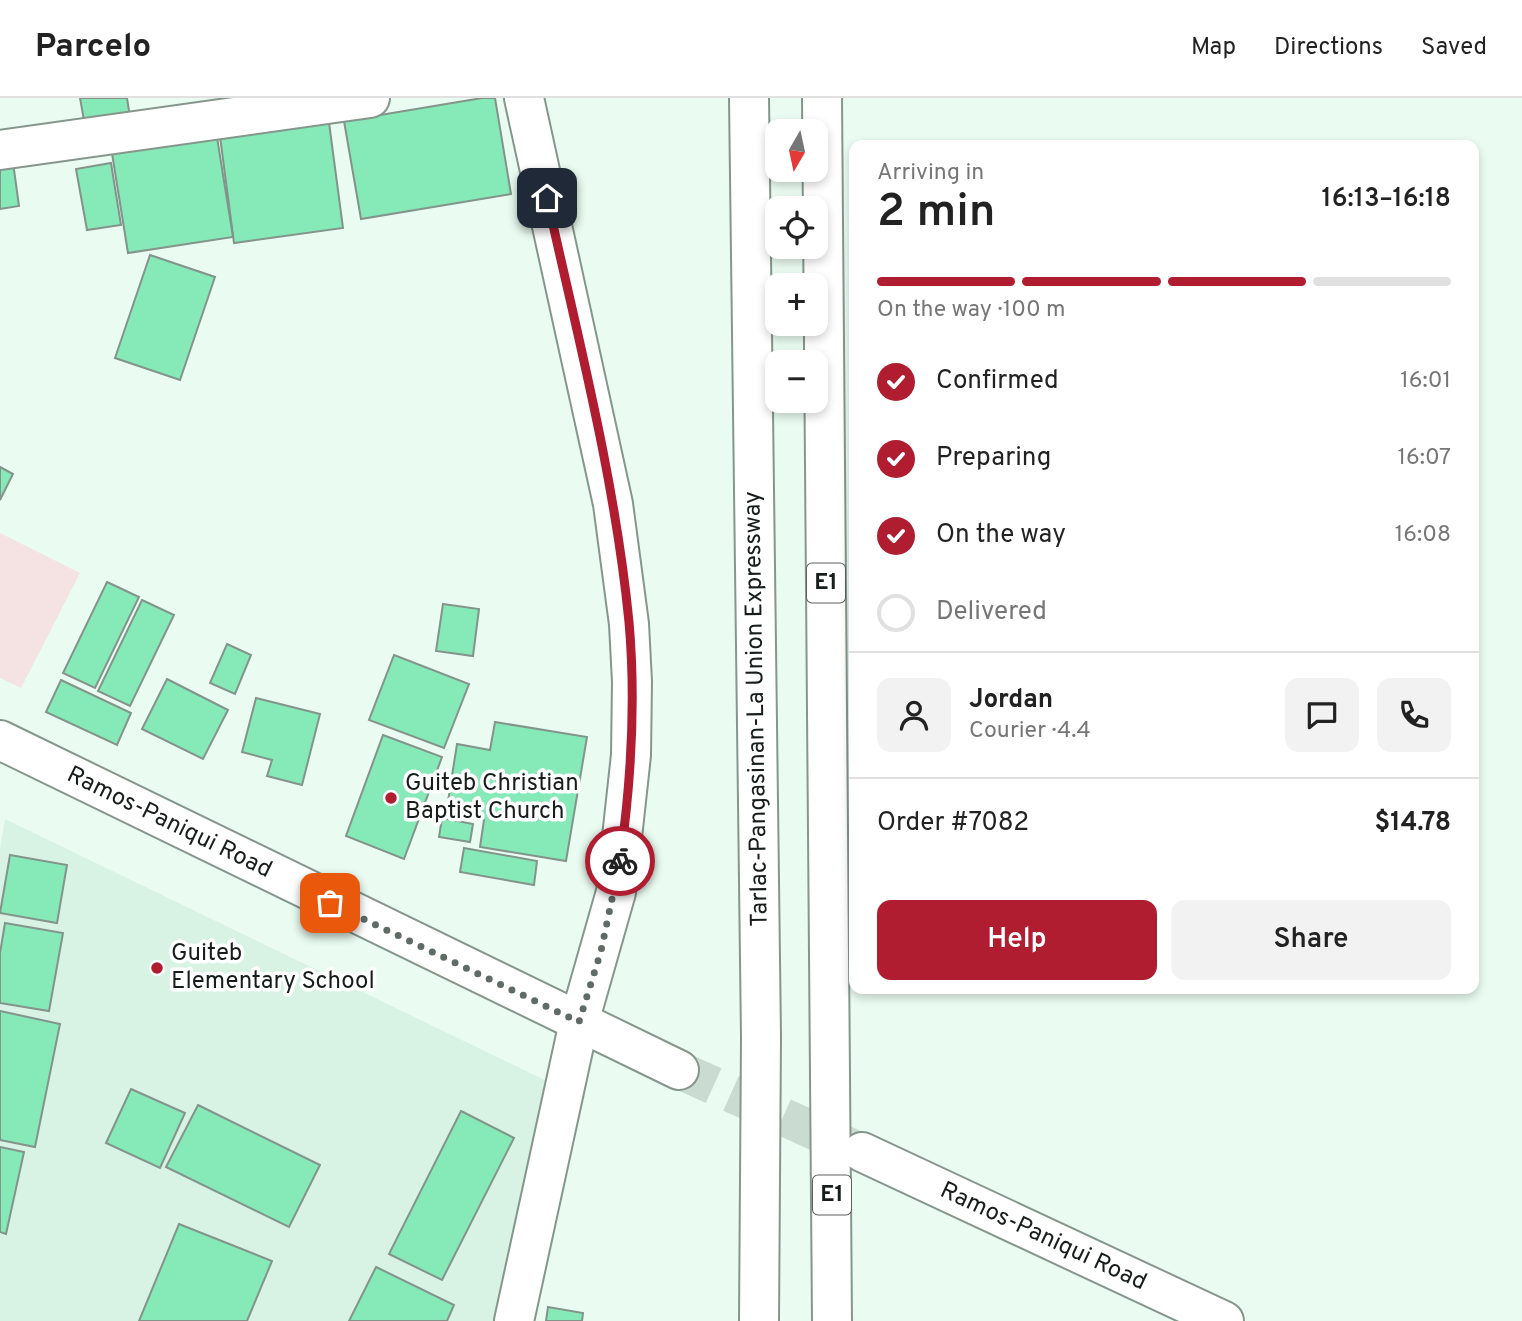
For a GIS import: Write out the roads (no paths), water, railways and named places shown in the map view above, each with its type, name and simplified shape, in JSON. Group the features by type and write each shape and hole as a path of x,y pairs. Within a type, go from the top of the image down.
{"main road":[{"path":"0,150 370,98"},
{"path":"514,1321 579,1022 616,892 631,755 629,624 613,504 524,98"},
{"name":"Tarlac-Pangasinan-La Union Expressway","path":"749,98 761,1037 759,1321"},
{"name":"E1","path":"822,98 832,1321"},
{"name":"Ramos-Paniqui Road","path":"0,740 679,1070"},
{"name":"Ramos-Paniqui Road","path":"862,1152 1224,1321"}],"tunnel":[{"path":"679,1070 859,1151"}],"place":[{"name":"Guiteb Christian Baptist Church","path":"391,798"},
{"name":"Guiteb Elementary School","path":"157,968"}]}
